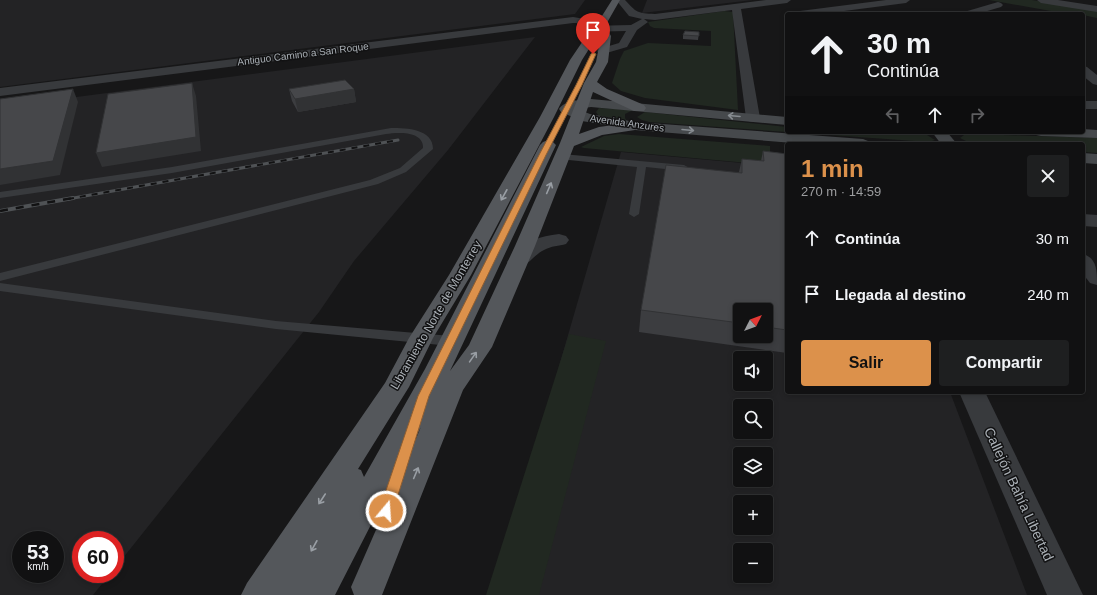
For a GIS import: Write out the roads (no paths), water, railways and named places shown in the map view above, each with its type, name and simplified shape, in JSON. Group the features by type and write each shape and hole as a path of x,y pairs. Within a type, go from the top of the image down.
{"main road":[{"name":"Libramiento Norte de Monterrey","path":"316,595 438,369 556,130 576,109 597,47 601,30 616,0"},
{"name":"Libramiento Norte de Monterrey","path":"259,595 396,387 421,338 460,275 547,117 576,60 594,31 601,30"},
{"path":"367,591 451,388 480,347 565,150 576,109 602,62 606,36 601,30"},
{"path":"576,60 580,64 565,93 561,105 576,109"},
{"path":"590,83 602,92 639,108"},
{"path":"516,173 531,154 552,119 558,113 576,109"},
{"path":"565,150 599,131 635,126"},
{"path":"438,369 500,302"},
{"path":"286,595 368,446 396,387"},
{"path":"367,591 381,526 424,396"}],"street":[{"path":"620,0 625,4 631,13 655,17 787,0"},
{"path":"856,11 906,0"},
{"path":"1041,0 1097,9"},
{"path":"1065,0 1097,5"},
{"path":"974,12 998,5"},
{"path":"736,6 753,118"},
{"path":"837,12 868,12"},
{"path":"603,51 623,45 633,28 640,23 655,17"},
{"name":"Antiguo Camino a San Roque","path":"0,92 573,20 582,21 583,29 601,30"},
{"path":"601,30 633,28"},
{"path":"1085,72 1097,81"},
{"name":"Avenida Anzures","path":"576,109 605,104 785,121"},
{"path":"1085,105 1097,105"},
{"path":"635,126 631,116 639,108"},
{"name":"Avenida Anzures","path":"576,109 599,120 635,126 838,142"},
{"path":"941,134 948,142"},
{"path":"1085,134 1097,134"},
{"path":"1085,158 1097,159"},
{"path":"1085,220 1097,221"},
{"path":"1085,263 1097,279"},
{"name":"Callejón Bahía Libertad","path":"973,394 1065,595"}],"lane":[{"path":"0,195 143,174 386,131 404,130 415,132 427,140 429,145 428,149 402,170 374,182 0,277"},
{"path":"565,150 642,164 694,169"},
{"path":"634,214 642,164"},
{"path":"0,287 276,325 451,341"}],"railway":[{"path":"68,199 398,140"},
{"path":"0,211 73,198"}]}
